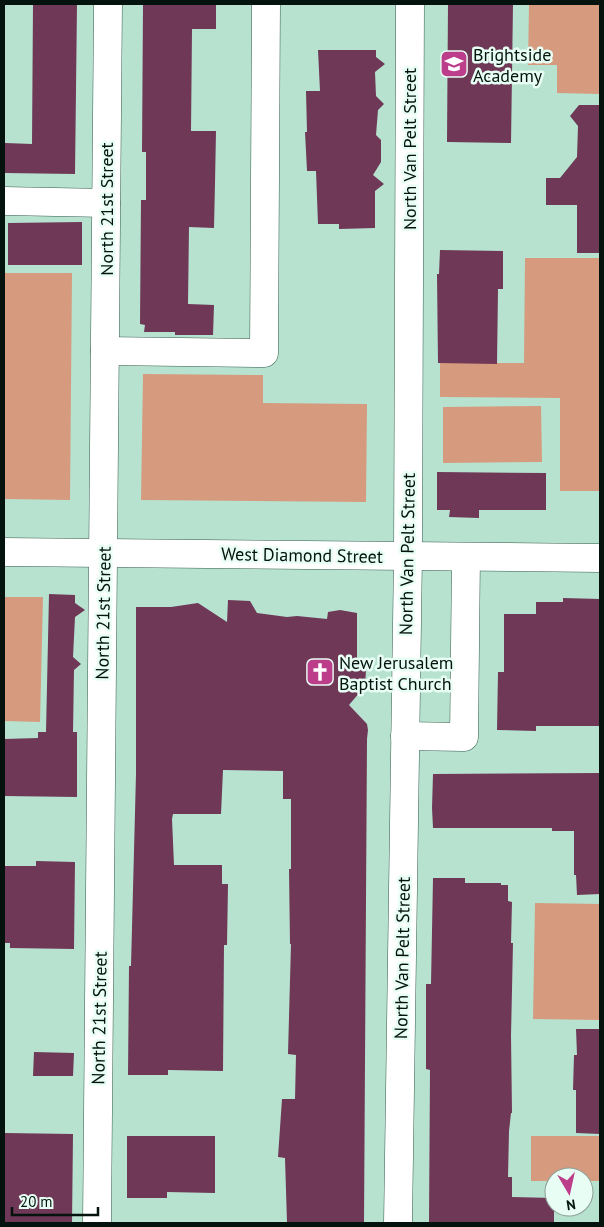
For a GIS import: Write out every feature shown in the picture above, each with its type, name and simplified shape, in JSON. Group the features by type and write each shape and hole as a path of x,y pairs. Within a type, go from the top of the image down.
{"street":[{"name":"North 21st Street","path":"97,1223 108,4"},
{"path":"105,350 264,353 266,4"},
{"name":"North Van Pelt Street","path":"398,1223 408,556 410,4"},
{"path":"4,201 106,203"},
{"name":"West Diamond Street","path":"4,552 600,558"},
{"path":"405,736 464,737 466,557"}],"shaded area":[{"path":"529,4 600,4 600,94 557,93 557,65 528,65"},
{"path":"525,258 600,258 600,491 560,491 560,398 440,397 440,363 524,363"},
{"path":"4,273 72,273 70,500 4,499"},
{"path":"143,374 263,375 263,403 367,404 366,502 141,500"},
{"path":"541,406 542,462 443,463 443,407"},
{"path":"4,597 43,597 40,722 4,721"},
{"path":"535,903 600,904 600,1020 533,1019"},
{"path":"531,1136 600,1136 600,1181 594,1181 594,1167 544,1167 544,1181 531,1181"}],"building":[{"path":"33,4 77,4 75,174 5,173 5,143 32,144"},
{"path":"143,4 216,4 216,29 192,29 191,131 216,131 214,228 189,227 188,304 214,305 213,335 175,335 175,332 144,332 145,325 140,324 141,200 146,200 146,152 142,152"},
{"path":"448,4 513,4 511,143 447,142"},
{"path":"318,50 376,50 376,57 385,64 375,72 376,96 384,104 378,110 376,135 381,140 381,162 373,175 384,184 375,191 375,228 339,229 339,224 318,224 316,171 307,171 305,132 307,132 306,91 320,91"},
{"path":"579,105 600,105 600,253 577,253 577,205 546,205 546,178 560,178 577,157 578,126 570,116"},
{"path":"82,222 82,265 8,265 8,223"},
{"path":"440,250 503,251 503,289 498,289 497,364 438,363 437,274 439,274"},
{"path":"437,472 546,473 546,510 479,510 479,518 449,517 450,510 437,510"},
{"path":"49,594 75,595 75,603 85,610 75,617 73,657 81,664 74,670 73,732 77,732 77,797 4,796 4,739 38,738 38,732 46,732"},
{"path":"563,598 600,599 600,726 536,726 536,731 497,730 498,672 504,672 504,614 536,614 536,602 563,602"},
{"path":"228,600 250,601 257,613 287,617 327,619 328,612 340,610 357,613 357,662 366,670 365,686 349,705 367,724 368,730 364,1223 287,1223 285,1158 278,1157 282,1099 295,1099 296,1055 288,1054 291,944 289,869 291,869 291,799 283,799 283,771 223,770 221,814 173,814 172,819 174,865 222,865 222,884 228,884 227,945 224,945 223,1071 168,1070 168,1075 128,1075 129,966 131,966 136,774 136,607 171,607 198,603 227,622"},
{"path":"600,773 600,894 577,895 576,875 574,875 574,831 552,831 552,828 433,828 433,774"},
{"path":"36,861 75,862 74,949 10,948 10,943 4,943 4,866 36,866"},
{"path":"433,878 465,878 465,883 501,883 501,885 508,885 508,901 512,902 511,943 513,943 512,1113 509,1131 508,1177 512,1177 512,1197 544,1198 544,1217 554,1217 554,1223 429,1223 430,1070 426,1069 426,984 431,984"},
{"path":"576,1029 600,1029 600,1134 576,1133 576,1090 573,1090 574,1055 577,1055"},
{"path":"34,1052 74,1053 73,1076 33,1076"},
{"path":"4,1133 73,1134 72,1223 4,1223"},
{"path":"127,1136 215,1136 215,1193 167,1192 167,1198 127,1198"}],"place":[{"name":"Brightside Academy","path":"454,64"},
{"name":"New Jerusalem Baptist Church","path":"320,672"}]}
